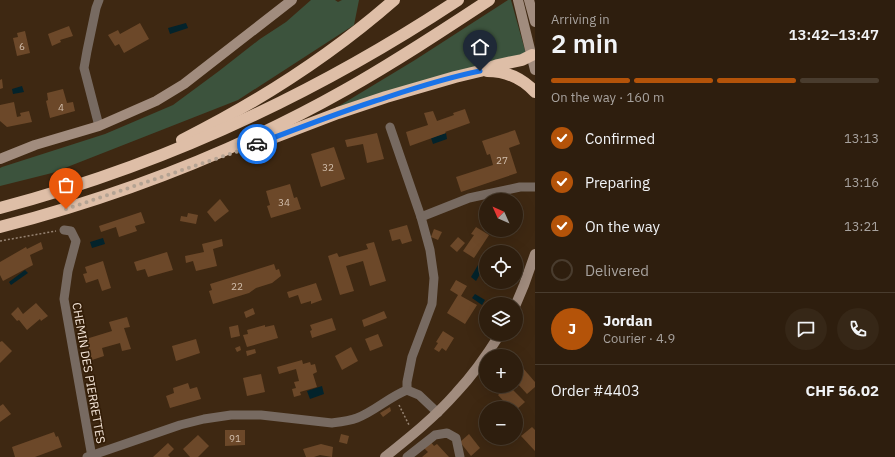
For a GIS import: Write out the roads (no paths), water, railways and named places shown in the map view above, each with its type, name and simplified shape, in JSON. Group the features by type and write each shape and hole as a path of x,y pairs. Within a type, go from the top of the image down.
{"highway":[{"path":"121,171 224,118 276,87 330,51 394,0"},
{"path":"0,208 121,171 220,132 307,90 392,41 458,0"},
{"path":"143,182 224,150 312,108 388,65 489,0"},
{"path":"0,227 66,209 236,152 386,97 449,78 522,60 533,53"},
{"path":"480,71 496,71 515,76 535,92"}],"street":[{"path":"99,0 96,8 84,68 99,126"},
{"path":"0,159 35,145 99,126 156,102 184,84 292,0"},
{"path":"529,1 535,22"},
{"path":"519,4 533,53 535,70"},
{"path":"390,127 421,218 430,250 434,278 432,304 412,357 407,390"},
{"path":"421,218 468,198 520,187 534,187"},
{"name":"CHEMIN DES PIERRETTES","path":"64,230 71,231 76,240 68,271 64,299 90,456"},
{"path":"519,297 535,254"},
{"path":"385,457 438,412 472,374 495,341"},
{"path":"90,456 180,425 231,415 261,415 332,423 340,422 357,418 407,390 419,395 438,412"},
{"path":"407,457 435,435 447,433 456,438 460,457"}],"water":[{"path":"186,23 188,28 170,34 168,28"},
{"path":"22,86 24,92 13,94 12,89"},
{"path":"446,133 447,139 433,144 431,138"},
{"path":"103,238 105,244 92,248 90,242"},
{"path":"478,265 479,276 476,281 471,277"},
{"path":"25,270 28,273 11,285 9,282"},
{"path":"475,294 480,297 479,303 472,298"},
{"path":"322,386 324,394 310,399 307,391"}]}
